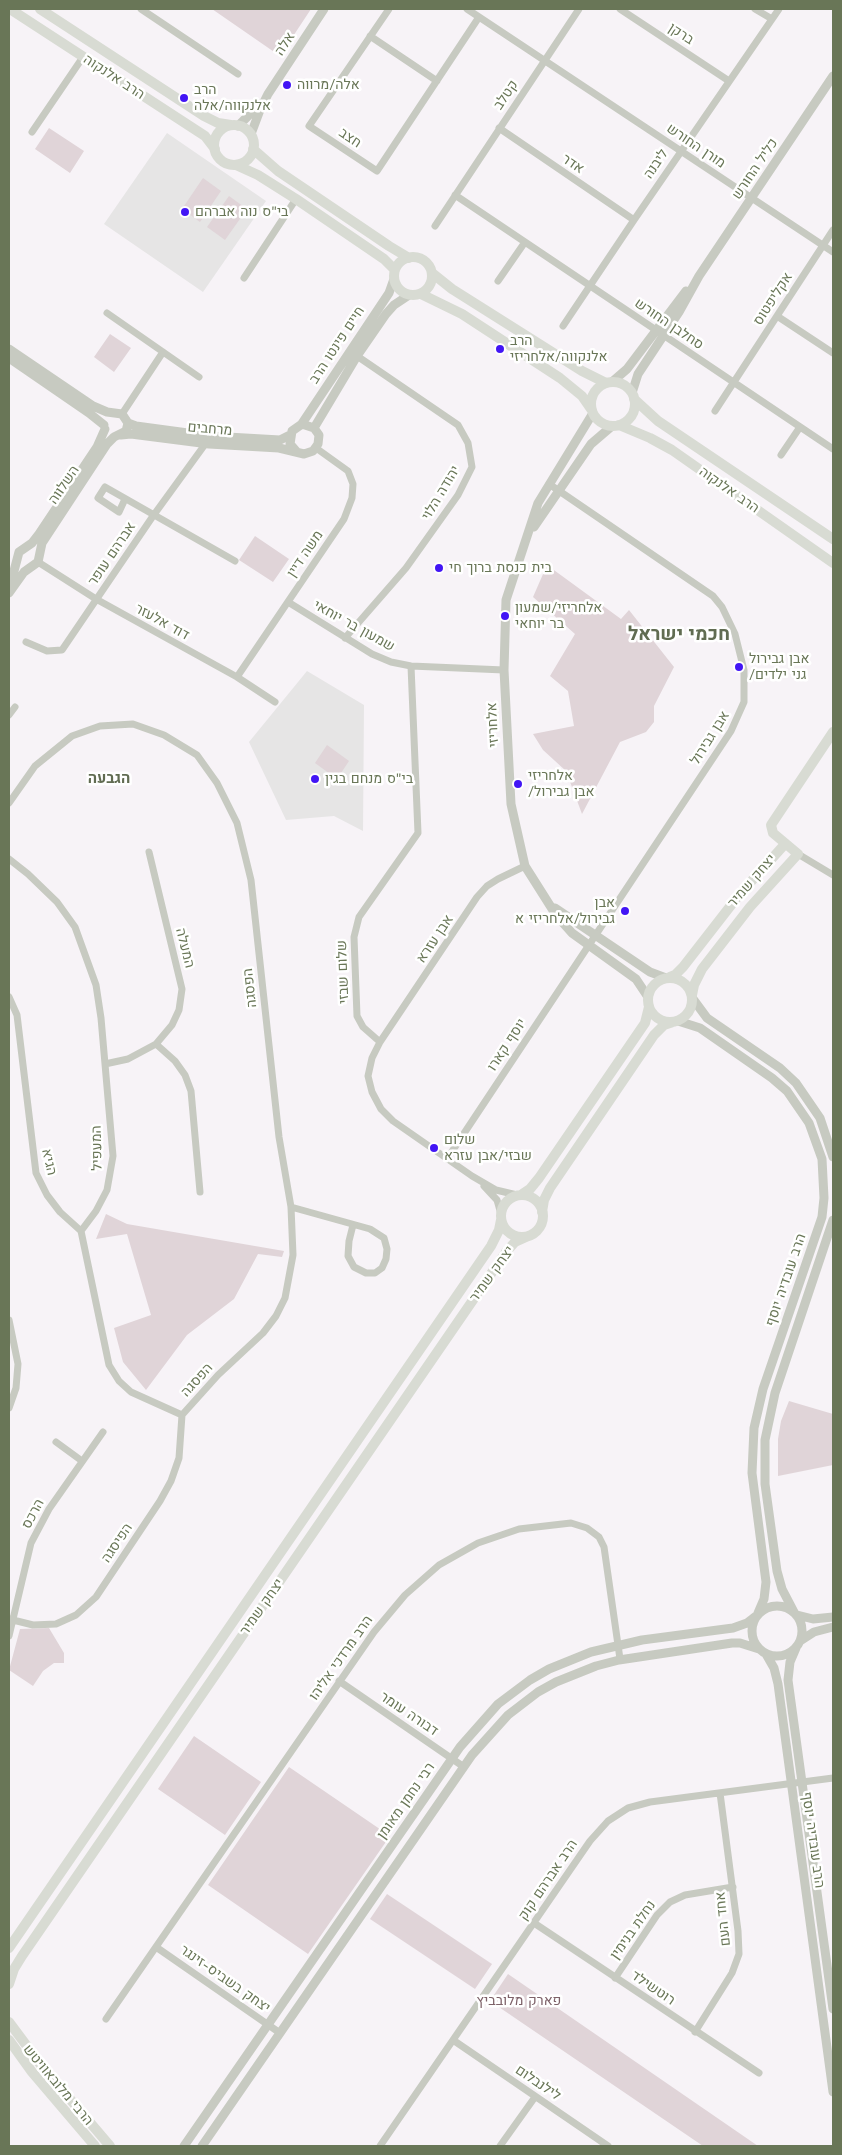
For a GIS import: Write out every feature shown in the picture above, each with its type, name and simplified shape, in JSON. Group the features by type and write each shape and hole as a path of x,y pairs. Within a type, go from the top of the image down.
{"main road":[{"name":"הרב אלנקוה","path":"10,9 205,136 214,149"},
{"name":"הרב אלנקוה","path":"40,9 204,116 218,123 234,126"},
{"path":"236,164 247,160 253,149 251,134 234,126 222,129 215,140 214,149 222,161 236,164 258,175 384,260 394,274 397,287 409,295 421,294 462,314 560,378 582,396 600,422 615,426 626,422 632,414 633,396 625,386 593,378 452,289 432,273 423,260 409,258 389,246 278,172 253,149"},
{"path":"394,274 400,262 409,258"},
{"path":"421,294 429,287 432,273"},
{"path":"592,411 591,402 594,393 598,388 609,383"},
{"name":"הרב אלנקוה","path":"633,396 643,410 658,421 833,539"},
{"name":"הרב אלנקוה","path":"615,426 650,438 672,450 833,564"},
{"name":"יצחק שמיר","path":"668,978 675,975 683,967 739,895 785,844 773,833 771,825 773,820 833,732"},
{"path":"785,844 798,854"},
{"name":"יצחק שמיר","path":"693,997 694,985 702,969 750,906 798,854"},
{"path":"668,978 676,978 686,983 693,997 689,1012 676,1021 664,1025 654,1035 550,1188 544,1200 543,1219 539,1228 532,1235 526,1237 510,1234 503,1226 501,1217 506,1202 530,1189 540,1178 646,1023 654,984 668,978"},
{"path":"649,1002 658,1018 676,1021"},
{"path":"519,1195 534,1198 542,1212"},
{"name":"יצחק שמיר","path":"9,1948 491,1246 499,1230 501,1217"},
{"name":"יצחק שמיר","path":"9,1984 12,1973 22,1956 506,1252 515,1242 526,1237"},
{"name":"הרבי מלובאוויטש","path":"9,2022 41,2065 110,2146"},
{"name":"הרבי מלובאוויטש","path":"9,2040 32,2072 95,2146"}],"street":[{"name":"אלה","path":"251,134 268,94 324,9"},
{"name":"חצב","path":"389,9 309,126 377,172 479,16"},
{"name":"מורן החורש","path":"467,9 833,252"},
{"name":"קטלב","path":"455,195 579,9"},
{"name":"ברקן","path":"620,9 729,81"},
{"path":"756,9 772,19"},
{"name":"ליבנה","path":"590,286 779,9"},
{"path":"144,10 238,74"},
{"path":"370,36 436,81"},
{"path":"32,132 83,57"},
{"name":"כליל החורש","path":"633,396 638,374 660,333 833,76"},
{"name":"אלה","path":"234,126 268,94"},
{"name":"אדר","path":"499,128 634,220"},
{"path":"435,226 455,195"},
{"name":"סחלבן החורש","path":"455,195 833,449"},
{"path":"244,278 296,199"},
{"name":"אקליפטוס","path":"734,382 833,230"},
{"path":"498,282 525,242"},
{"name":"חיים פינטו הרב","path":"301,425 389,292 394,274"},
{"path":"563,326 590,286"},
{"name":"חיים פינטו הרב","path":"314,428 357,356 394,305 409,295"},
{"path":"107,313 199,377"},
{"path":"777,316 833,353"},
{"name":"כליל החורש","path":"609,383 627,368 660,333"},
{"path":"9,350 94,406 118,413 128,423 126,431 120,435 112,436 89,412 9,358"},
{"path":"104,427 107,415 118,413 163,352"},
{"name":"יהודה הלוי","path":"345,638 406,568 458,495 472,466 468,443 458,425 357,356"},
{"path":"715,411 734,382"},
{"name":"אלחריזי","path":"592,411 538,503 506,600 504,670 511,804 525,866 563,924 636,980 649,1002"},
{"name":"מרחבים","path":"128,423 136,426 210,436 280,440 290,435"},
{"path":"306,424 314,428 319,435 313,452 304,454 296,451 290,444 290,435 294,428 306,424"},
{"name":"אלחריזי","path":"525,542 558,490 591,444 615,426"},
{"name":"השלווה","path":"26,547 39,534 97,447 104,427"},
{"path":"781,455 800,427"},
{"name":"מרחבים","path":"120,435 131,434 206,444 279,448 296,451"},
{"name":"השלווה","path":"38,559 42,543 107,444 120,435"},
{"name":"אברהם עופר","path":"26,642 47,651 62,650 153,516 206,444"},
{"name":"משה דיין","path":"237,677 344,519 352,498 353,484 348,471 316,448"},
{"name":"אבן גבירול","path":"549,484 713,596 722,607 735,634 744,670 744,702 731,731 588,945"},
{"path":"125,499 236,561"},
{"path":"9,580 14,571 19,552 26,547 36,550 38,559 20,576 9,593"},
{"path":"18,558 23,566 29,568"},
{"name":"דוד אלעזר","path":"38,559 96,599 237,677 275,702"},
{"name":"שמעון בר יוחאי","path":"288,602 372,654 391,662 411,666 504,670"},
{"name":"שלום שבזי","path":"380,1042 363,1027 357,1016 354,937 359,917 418,834 411,666"},
{"path":"9,715 16,707"},
{"name":"הפסגה","path":"9,803 35,766 72,736 100,726 133,724 164,735 197,755 217,783 237,823 251,880 279,1137 291,1207 293,1255 285,1298 276,1316 263,1333 218,1375 182,1415"},
{"name":"המעלה","path":"105,1064 128,1059 156,1044 172,1025 179,1010 182,989 149,852"},
{"path":"798,854 833,875"},
{"name":"המעפיל","path":"9,859 28,874 57,902 75,928 96,985 113,1156 107,1190 96,1211 80,1231"},
{"name":"אבן עזרא","path":"380,1042 487,886 525,866"},
{"name":"אלחריזי","path":"548,902 594,936 650,972 668,978"},
{"name":"יוסף קארו","path":"447,1159 588,945"},
{"name":"הגיא","path":"9,997 17,1015 36,1172 46,1195 80,1231"},
{"path":"693,997 711,1021 780,1068 796,1083 820,1118 833,1157"},
{"name":"הרב עובדיה יוסף","path":"676,1021 700,1028 767,1073 787,1091 809,1123 822,1159 824,1178 822,1217 763,1389 754,1428 752,1473 766,1582 764,1599 757,1615"},
{"path":"380,1042 372,1058 368,1076 372,1092 381,1109 393,1121 472,1176 496,1190 519,1195"},
{"path":"156,1044 175,1061 185,1075 192,1091 200,1192"},
{"path":"472,1176 497,1200 501,1217"},
{"path":"291,1207 370,1229 384,1238 387,1249 386,1259 382,1268 375,1273 366,1273 354,1267 348,1256 353,1225"},
{"name":"הרב עובדיה יוסף","path":"796,1614 783,1593 777,1570 765,1484 765,1440 772,1402 833,1220"},
{"path":"80,1231 109,1365 119,1381 131,1392 182,1415"},
{"path":"9,1320 18,1364 16,1388 9,1408"},
{"name":"הפיסגה","path":"11,1620 34,1625 56,1624 76,1615 96,1597 160,1501 171,1481 179,1458 182,1415"},
{"name":"הרכס","path":"9,1636 11,1620 31,1544 49,1509 103,1432"},
{"path":"56,1442 82,1460"},
{"name":"הרב מרדכי אליהו","path":"106,2019 339,1681 389,1612 439,1565 471,1546 498,1535 542,1525 576,1524 592,1530 600,1538 605,1552 620,1659"},
{"path":"833,1617 813,1618 796,1614 788,1608 778,1605 767,1607 757,1615 752,1626 752,1633 753,1640 763,1651 784,1655 814,1632 833,1627"},
{"path":"796,1614 802,1628 798,1645"},
{"name":"רבי נחמן מאומן","path":"184,2146 452,1758 484,1718 530,1680 569,1660 618,1645 729,1628 744,1624 757,1615"},
{"name":"רבי נחמן מאומן","path":"202,2146 464,1767 495,1728 530,1698 575,1674 620,1659 732,1643 740,1643 763,1651"},
{"name":"הרב עובדיה יוסף","path":"798,1645 790,1659 788,1676 833,2009"},
{"name":"הרב עובדיה יוסף","path":"763,1651 772,1662 777,1680 833,2092"},
{"name":"דבורה עומר","path":"339,1681 464,1767"},
{"name":"הרב אברהם קוק","path":"380,2146 596,1833 614,1816 642,1803 833,1778"},
{"name":"אחד העם","path":"695,2032 730,1977 738,1958 739,1937 720,1793"},
{"name":"נחלת בנימין","path":"615,1978 657,1915 667,1904 685,1895 733,1887"},
{"name":"רוטשילד","path":"534,1923 759,2073"},
{"name":"יצחק בשביס-זינגר","path":"156,1947 280,2033"},
{"name":"לילנבלום","path":"453,2040 608,2146"},
{"path":"500,2146 535,2096"}],"shaded area":[{"name":"בי\"ס נוה אברהם","path":"167,133 266,201 203,292 104,224"},
{"name":"בי\"ס מנחם בגין","path":"307,671 364,705 363,831 334,816 286,820 249,742"}],"green space":[{"path":"212,9 311,9 280,56"},
{"path":"49,128 84,151 70,173 35,149"},
{"path":"203,178 221,191 200,222 182,209"},
{"path":"229,196 247,209 225,240 207,227"},
{"path":"110,334 131,348 114,372 94,357"},
{"path":"255,536 289,559 273,582 239,560"},
{"path":"547,565 621,619 629,610 674,667 654,706 654,722 646,732 620,742 582,814 566,771 543,750 533,734 574,726 568,691 550,676 575,634 533,597"},
{"path":"327,745 349,761 337,779 315,763"},
{"path":"106,1214 127,1224 284,1251 282,1257 258,1254 234,1299 187,1335 146,1390 123,1362 114,1328 151,1315 127,1234 96,1239"},
{"path":"789,1401 833,1414 833,1465 778,1476 778,1439 781,1421"},
{"path":"49,1628 64,1653 64,1663 54,1663 43,1671 33,1686 9,1670 20,1629"},
{"path":"194,1736 261,1782 225,1835 158,1789"},
{"path":"289,1767 390,1836 308,1954 208,1885"},
{"path":"387,1894 492,1964 475,1989 370,1919"},
{"name":"פארק מלובביץ","path":"508,1974 758,2146 703,2146 490,2001"}],"place":[{"name":"אלה/מרווה","path":"287,85"},
{"name":"הרב אלנקווה/אלה","path":"184,98"},
{"name":"בי\"ס נוה אברהם","path":"185,212"},
{"name":"הרב אלנקווה/אלחריזי","path":"500,349"},
{"name":"בית כנסת ברוך חי","path":"439,568"},
{"name":"אלחריזי/שמעון בר יוחאי","path":"505,616"},
{"name":"אבן גבירול /גני ילדים","path":"739,667"},
{"name":"בי\"ס מנחם בגין","path":"315,779"},
{"name":"אלחריזי /אבן גבירול","path":"518,784"},
{"name":"אבן גבירול/אלחריזי א","path":"625,911"},
{"name":"שלום שבזי/אבן עזרא","path":"434,1148"}],"district":[{"name":"חכמי ישראל","path":"679,634"},
{"name":"הגבעה","path":"109,779"}]}
